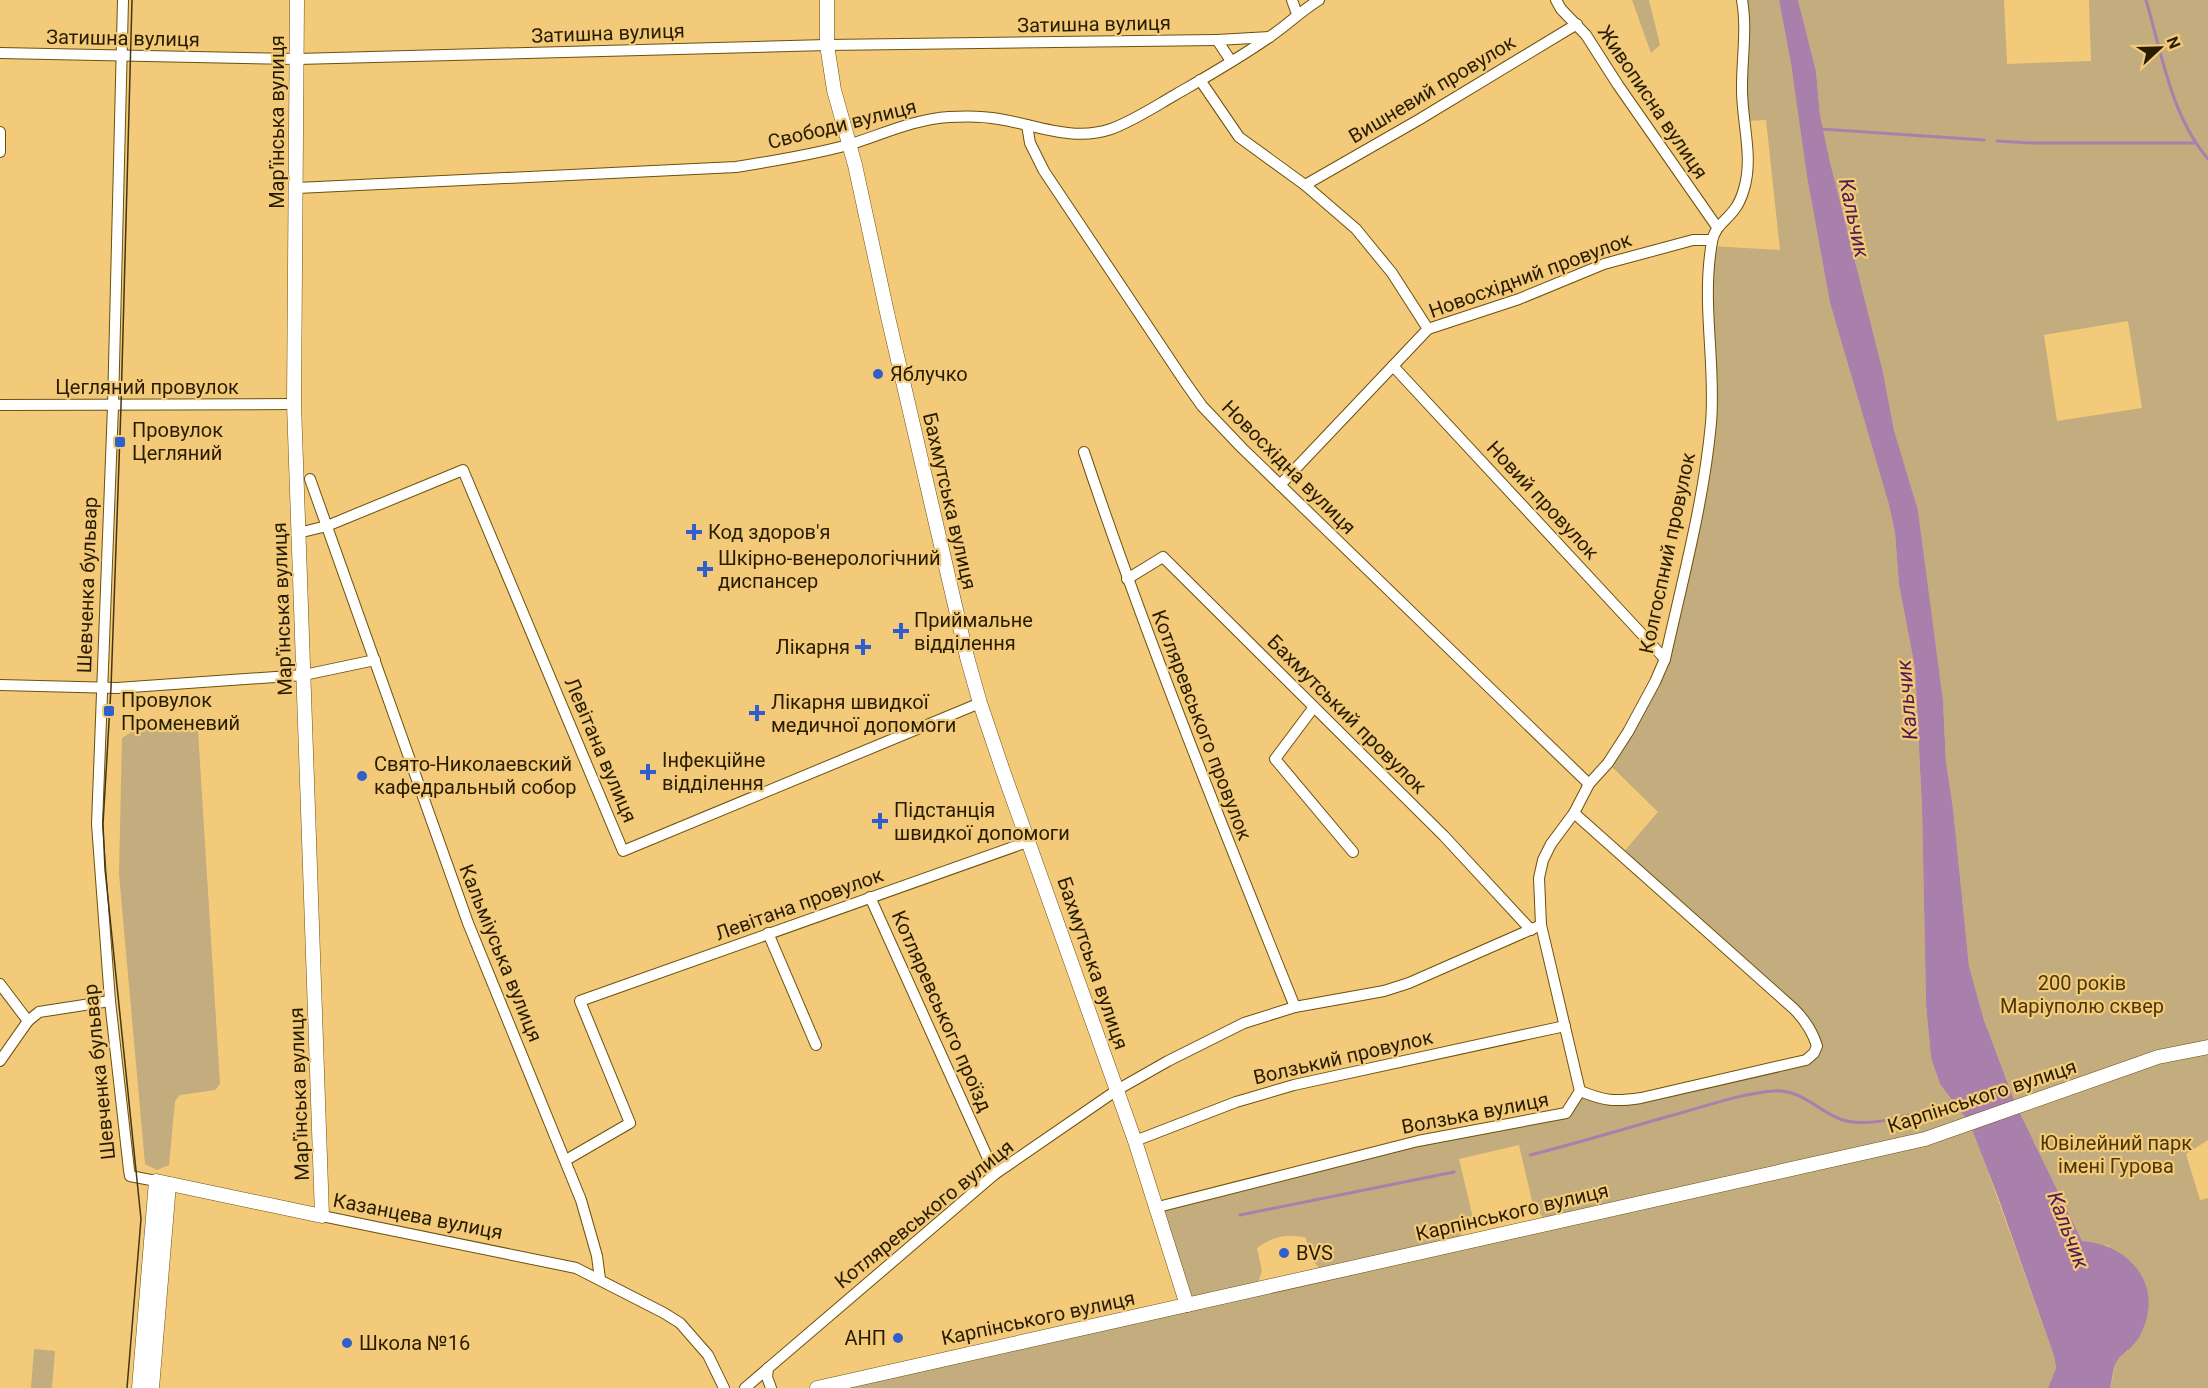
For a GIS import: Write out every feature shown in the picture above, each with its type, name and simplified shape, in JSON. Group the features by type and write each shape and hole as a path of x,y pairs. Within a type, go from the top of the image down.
{"street":[{"name":"Шевченка бульвар","path":"123,0 112,406 97,824 110,1001 130,1176 163,1182"},
{"name":"Мар'їнська вулиця","path":"297,0 294,404 322,1216"},
{"name":"Бахмутська вулиця","path":"827,0 827,45 834,90 849,144 960,628 980,703 1136,1141 1187,1305"},
{"path":"1292,0 1297,14"},
{"path":"1217,40 1231,61 1271,37 1297,14 1319,0"},
{"name":"Живописна вулиця","path":"1556,0 1561,9 1586,35 1618,86 1717,227"},
{"path":"1717,227 1734,211 1740,200 1747,175 1742,88 1744,13 1742,0"},
{"name":"Вишневий провулок","path":"1305,185 1420,120 1577,24"},
{"name":"Затишна вулиця","path":"0,53 297,59 827,45 1217,40 1271,37"},
{"name":"Свободи вулиця","path":"297,188 736,167 792,158 946,117 989,117 1070,133 1095,133 1112,129 1135,118 1231,61"},
{"path":"1200,80 1239,137 1305,185 1356,229 1392,273 1428,329"},
{"name":"Новосхідна вулиця","path":"1027,125 1030,144 1044,171 1202,406 1280,485 1590,784"},
{"path":"0,132 0,152"},
{"name":"Колгоспний провулок","path":"1580,1091 1536,928 1539,878 1543,860 1551,844 1574,813 1590,784 1608,763 1628,732 1656,682 1665,659 1707,454 1711,421 1712,372 1706,291 1712,240 1717,227"},
{"name":"Новосхідний провулок","path":"1280,485 1428,329 1520,299 1612,261 1693,240 1712,240"},
{"name":"Новий провулок","path":"1393,366 1665,659"},
{"name":"Цегляний провулок","path":"0,405 294,404"},
{"name":"Котляревського провулок","path":"1084,452 1127,579 1196,763 1295,1007"},
{"name":"Левітана вулиця","path":"298,533 327,526 463,470 623,851 980,703"},
{"name":"Кальміуська вулиця","path":"310,479 468,923 566,1160 591,1233 600,1279"},
{"name":"Бахмутський провулок","path":"1127,579 1163,557 1536,928"},
{"path":"0,685 103,688 304,675 375,660"},
{"path":"1314,707 1275,759 1353,852"},
{"path":"1574,813 1794,1009 1806,1022 1817,1046 1814,1053 1806,1060 1641,1098 1621,1101 1602,1100 1580,1091"},
{"name":"Левітана провулок","path":"566,1160 630,1123 580,1001 1030,842"},
{"name":"Котляревського проїзд","path":"870,897 995,1174"},
{"name":"Котляревського вулиця","path":"745,1388 995,1174 1117,1090 1230,1030 1295,1007 1384,991 1409,983 1536,928"},
{"path":"768,933 816,1045"},
{"path":"0,984 28,1021"},
{"path":"0,1061 28,1021 39,1012 110,1001"},
{"name":"Волзький провулок","path":"1136,1141 1236,1102 1294,1085 1564,1026"},
{"name":"Карпінського вулиця","path":"817,1388 1925,1139 2158,1057 2208,1047"},
{"name":"Волзька вулиця","path":"1158,1207 1418,1142 1566,1113 1580,1091"},
{"path":"139,1388 163,1182"},
{"path":"152,1388 163,1182"},
{"name":"Казанцева вулиця","path":"163,1182 576,1268 600,1279"},
{"path":"600,1279 680,1323 708,1355 724,1388"},
{"path":"768,1368 767,1377 771,1388"}],"green space":[{"path":"1632,0 1649,0 1660,45 1651,53"},
{"path":"1742,0 1779,0 1830,303 1889,505 1895,533 1899,585 1915,668 1922,809 1926,1005 1931,1058 1940,1084 1968,1121 1941,1130 1546,1221 1533,1205 1519,1145 1459,1159 1473,1218 1456,1241 1322,1271 1311,1259 1306,1238 1280,1237 1257,1248 1262,1271 1257,1286 1192,1300 1163,1205 1418,1141 1566,1113 1580,1091 1621,1101 1814,1053 1813,1034 1621,855 1658,812 1608,763 1655,682 1706,465 1711,246 1780,250 1766,120 1744,121"},
{"name":"200 років Маріуполю сквер","path":"1798,0 2004,0 2007,64 2091,61 2089,0 2208,0 2208,1047 2016,1103 1984,1020 1969,966 1953,808 1946,762 1943,700 1918,510 1894,430 1883,372 1830,162 1820,115 1816,71","holes":["2128,321 2142,408 2057,421 2044,335"]},
{"path":"186,725 198,731 220,1084 215,1090 180,1095 175,1101 169,1165 157,1170 145,1164 119,874 122,738 138,728"},
{"name":"Ювілейний парк імені Гурова","path":"2208,1052 2208,1140 2186,1154 2200,1200 2208,1198 2208,1388 2110,1388 2117,1359 2128,1351 2109,1246 2082,1241 2019,1111 2160,1062"},
{"path":"1972,1127 2054,1356 2056,1368 2048,1388 838,1388"},
{"path":"34,1349 55,1351 52,1388 31,1388"}],"water":[{"name":"Кальчик","path":"1779,0 1798,0 1816,71 1820,115 1830,162 1883,372 1894,430 1918,510 1943,700 1946,762 1953,808 1969,966 1984,1020 2017,1107 2082,1241 2113,1249 2126,1258 2137,1268 2148,1296 2148,1312 2143,1329 2130,1349 2117,1361 2110,1388 2048,1388 2056,1368 2054,1356 1998,1197 1970,1124 1940,1084 1931,1058 1926,1005 1922,809 1915,668 1899,585 1895,533 1889,505 1830,303"}],"waterway":[{"path":"2146,0 2176,104 2195,142 2208,159"},
{"path":"1821,129 1984,140"},
{"path":"1997,141 2194,143"},
{"path":"1530,1155 1729,1099 1763,1092 1792,1093 1840,1119 1866,1123 1898,1118 1956,1101"},
{"path":"1240,1215 1454,1172"}],"tram line":[{"path":"127,1388 141,1219 105,869 103,824 111,688 121,406 132,0"}],"place":[{"name":"Яблучко","path":"878,374"},
{"name":"Провулок Цегляний","path":"120,442"},
{"name":"Код здоров'я","path":"694,532"},
{"name":"Шкірно-венерологічний диспансер","path":"705,569"},
{"name":"Приймальне відділення","path":"901,631"},
{"name":"Лікарня","path":"863,647"},
{"name":"Провулок Променевий","path":"109,711"},
{"name":"Лікарня швидкої медичної допомоги","path":"757,713"},
{"name":"Інфекційне відділення","path":"648,772"},
{"name":"Свято-Николаевский кафедральный собор","path":"362,776"},
{"name":"Підстанція швидкої допомоги","path":"880,821"},
{"name":"BVS","path":"1284,1253"},
{"name":"АНП","path":"898,1338"},
{"name":"Школа №16","path":"347,1343"}]}
